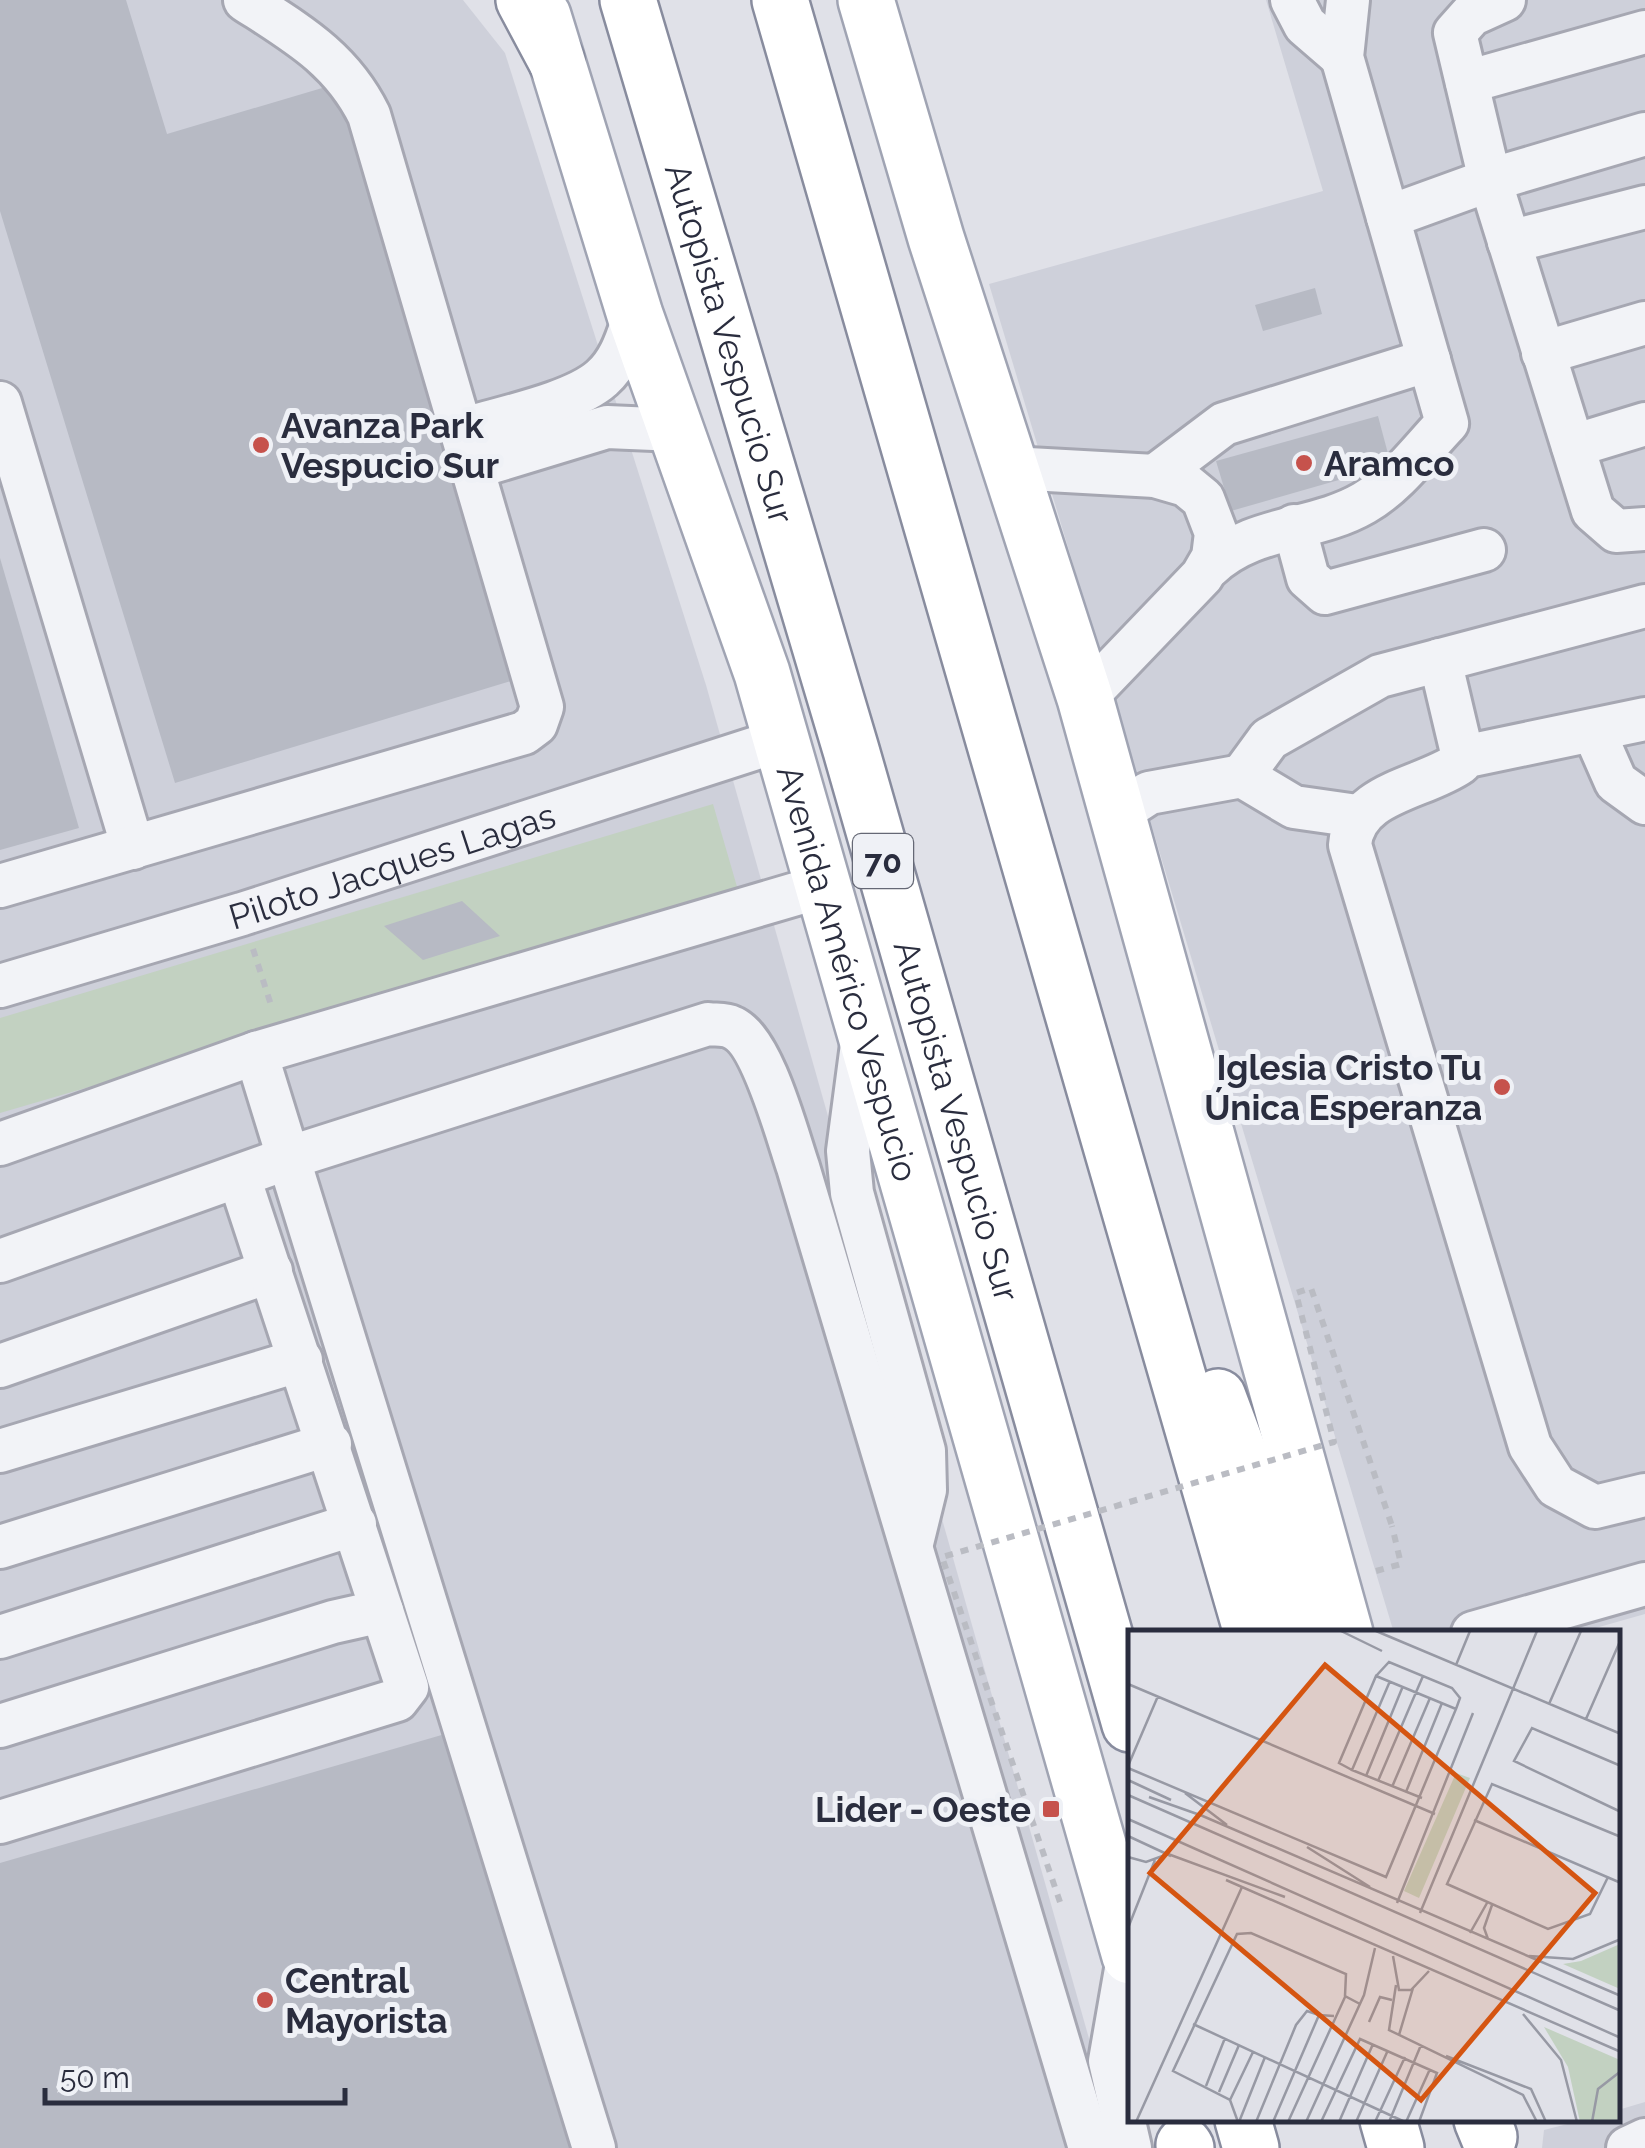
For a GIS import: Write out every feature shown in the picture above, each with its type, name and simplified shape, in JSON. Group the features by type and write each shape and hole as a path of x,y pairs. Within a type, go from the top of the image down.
{"main road":[{"path":"524,0 556,60"},
{"name":"Avenida Américo Vespucio","path":"538,0 635,316 737,598 781,740 1128,1947"},
{"name":"Autopista Vespucio Sur","path":"628,0 851,750 1128,1717"},
{"path":"780,0 1251,1630"},
{"path":"866,0 1085,698 1345,1630"},
{"path":"1143,1247 1221,1404 1305,1630"},
{"path":"1245,2123 1251,2148"},
{"path":"1389,2123 1396,2148"}],"street":[{"path":"0,886 524,733 536,724 542,707 369,114 353,82 325,52 246,0"},
{"path":"1292,0 1306,25 1342,57"},
{"path":"1085,698 1209,567 1248,540 1362,505 1379,493 1447,423 1342,57 1348,0"},
{"path":"1504,0 1471,15 1455,32 1490,180 1593,512 1602,523 1616,530 1645,529"},
{"path":"1467,82 1645,32"},
{"path":"1388,217 1490,180 1645,134"},
{"path":"1509,242 1645,207"},
{"path":"466,449 601,380 621,356 635,316"},
{"path":"1543,353 1645,323"},
{"path":"1155,476 1224,424 1429,360"},
{"path":"0,403 133,848"},
{"path":"1573,446 1645,424"},
{"path":"466,449 607,427 677,430"},
{"path":"1011,468 1155,476 1186,484 1203,500 1216,534 1209,567"},
{"path":"1294,526 1308,578 1325,594 1484,550"},
{"path":"1242,776 1270,739 1330,701 1380,676 1645,606"},
{"path":"1440,660 1463,756"},
{"path":"1118,813 1148,793 1242,776 1294,807 1358,816 1454,768 1463,756 1594,732 1645,718"},
{"path":"1594,732 1616,782 1645,803"},
{"name":"Piloto Jacques Lagas","path":"0,986 242,914 781,740"},
{"path":"1358,816 1350,845 1530,1446 1556,1486 1595,1507 1645,1494"},
{"path":"0,1144 270,1049 823,886"},
{"path":"0,1261 291,1157 708,1024 732,1027 758,1055 798,1167 1090,2148"},
{"path":"864,1030 854,1092 849,1165 852,1194 924,1451 926,1490 911,1549"},
{"path":"270,1049 291,1157 594,2148"},
{"path":"0,1822 397,1700 407,1687 239,1177"},
{"path":"0,1366 271,1271"},
{"path":"0,1451 301,1360"},
{"path":"0,1547 330,1444"},
{"path":"0,1637 355,1524"},
{"path":"1484,1630 1645,1584"},
{"path":"0,1726 333,1622 382,1611"},
{"path":"1128,1965 1110,2061 1130,2148"},
{"path":"1628,2148 1645,2140"}],"path":[{"path":"242,914 270,1049"},
{"path":"1060,1902 942,1557 1334,1442 1296,1293 1310,1288 1392,1526"}],"shaded area":[{"path":"0,0 463,0 505,53 706,685 1120,2148 0,2148"},
{"name":"Iglesia Cristo Tu Única Esperanza","path":"1266,0 1645,0 1645,1614 1589,1630 1393,1630 989,284 1323,191"},
{"path":"1645,2102 1645,2148 1542,2148 1544,2130 1571,2123 1620,2123 1620,2109"}],"green space":[{"path":"713,804 740,897 0,1113 0,1018"}],"building":[{"name":"Avanza Park Vespucio Sur","path":"0,0 126,0 167,134 339,83 521,678 175,783 0,211"},
{"path":"1315,288 1322,314 1263,331 1255,305"},
{"name":"Aramco","path":"1378,416 1391,465 1231,511 1216,461"},
{"path":"0,558 79,828 0,850"},
{"path":"462,901 500,936 423,960 384,926"},
{"name":"Central Mayorista","path":"452,1732 574,2148 0,2148 0,1863"}],"place":[{"name":"Avanza Park Vespucio Sur","path":"261,445"},
{"name":"Aramco","path":"1304,463"},
{"name":"Iglesia Cristo Tu Única Esperanza","path":"1502,1087"},
{"name":"Lider - Oeste","path":"1051,1809"},
{"name":"Central Mayorista","path":"265,2000"}]}
